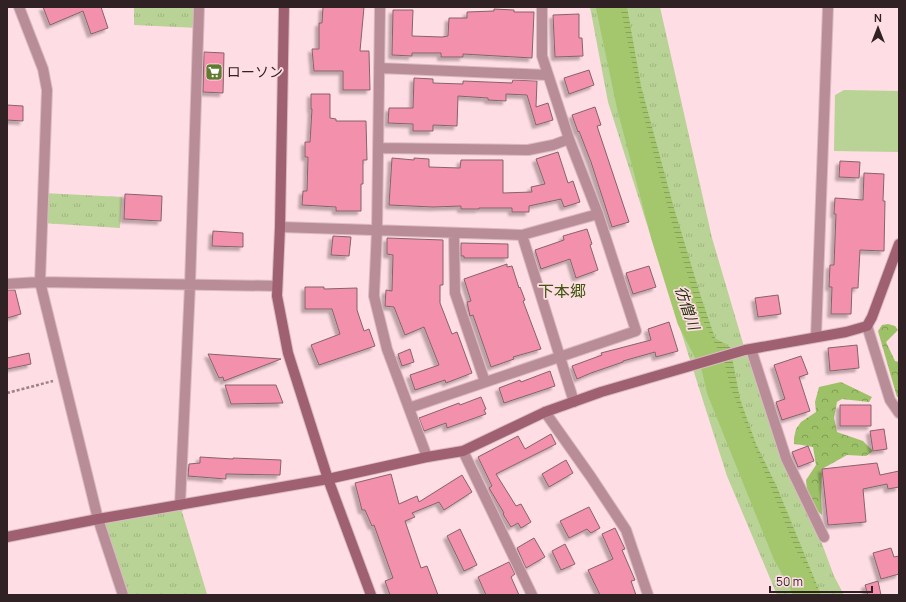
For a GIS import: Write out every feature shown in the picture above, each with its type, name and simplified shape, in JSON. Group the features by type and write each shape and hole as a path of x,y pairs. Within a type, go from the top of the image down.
{"street":[{"path":"19,7 43,69 47,90 40,282 98,519 123,595"},
{"path":"180,505 190,285 199,7"},
{"path":"284,7 280,227 277,296 288,353 328,479 371,595"},
{"path":"380,7 377,230 374,296 387,349 427,457"},
{"path":"409,408 636,331 598,214 570,139 542,56 542,7"},
{"path":"816,338 828,7"},
{"path":"379,68 548,75"},
{"path":"378,148 528,150 553,145 570,139"},
{"path":"280,227 522,235 598,214"},
{"path":"454,233 455,293 485,382"},
{"path":"522,235 574,402"},
{"path":"7,537 98,519 328,479 427,457 463,451 545,412 601,392 748,349 816,338 867,326 872,317 899,244"},
{"path":"7,284 40,282 277,286"},
{"path":"867,326 890,400 898,409"},
{"path":"748,349 786,458 824,538"},
{"path":"545,412 626,530 648,595"},
{"path":"463,451 532,595"}],"path":[{"path":"7,393 64,378"}],"green space":[{"path":"134,7 199,7 199,28 134,25"},
{"path":"590,7 660,7 712,238 745,350 808,506 834,576 844,595 777,595 727,476 608,102"},
{"path":"844,90 899,91 899,152 834,151 835,95"},
{"path":"43,193 122,197 120,228 42,223"},
{"path":"888,324 895,326 898,330 886,342 895,361 899,362 899,397 897,397 878,331 882,325"},
{"path":"841,382 872,397 869,402 842,399 837,402 834,418 837,432 863,441 873,451 866,456 847,455 822,469 822,515 812,504 806,485 806,480 816,465 813,447 794,444 794,438 796,429 801,422 816,412 815,402 819,387"},
{"path":"180,505 207,594 123,595 98,519"}],"water":[{"path":"608,7 627,7 641,86 673,205 701,297 715,338 730,347 740,399 756,444 777,487 821,595 806,595 782,546 732,423 710,361 693,328 659,221 644,164"}],"building":[{"path":"43,7 101,7 108,28 91,34 83,11 50,25"},
{"path":"323,7 364,7 360,51 369,51 370,90 343,90 343,71 314,71 312,49 319,49 319,23 322,23"},
{"path":"494,9 514,10 514,12 534,12 532,58 463,54 463,57 441,57 441,53 412,53 412,56 392,55 393,10 413,10 412,36 442,37 448,36 449,18 467,18 467,12 494,11"},
{"path":"579,14 579,38 582,38 583,56 555,57 553,15"},
{"path":"204,52 224,53 223,93 203,92"},
{"path":"589,70 594,85 569,94 564,78"},
{"path":"414,78 433,79 433,83 463,84 463,81 512,83 513,80 537,81 536,107 548,103 553,120 536,125 527,95 506,94 506,101 458,96 457,126 433,125 433,131 413,131 413,124 388,123 389,108 413,108"},
{"path":"311,94 330,94 330,118 336,119 336,121 366,121 367,160 363,160 361,211 336,211 336,207 302,205 303,191 307,191 308,157 305,157 305,142 310,142 312,109"},
{"path":"7,105 23,106 23,121 7,120"},
{"path":"595,107 601,125 597,126 629,222 612,227 591,162 572,115"},
{"path":"558,152 568,183 573,181 580,202 564,207 561,199 529,206 529,212 512,212 512,208 461,209 461,206 433,207 389,205 392,158 414,160 414,158 429,159 429,167 460,168 461,160 503,160 503,193 532,192 531,187 545,184 536,159"},
{"path":"840,161 860,162 859,178 839,177"},
{"path":"864,173 884,174 884,251 860,250 858,288 852,288 851,314 831,314 832,287 829,287 830,265 834,265 836,214 834,214 835,198 863,200"},
{"path":"125,194 162,196 161,221 124,219"},
{"path":"587,229 592,244 590,245 598,270 576,278 570,259 541,269 535,250 564,240 563,236"},
{"path":"213,231 243,233 243,247 212,246"},
{"path":"333,236 351,237 349,256 331,255"},
{"path":"387,238 443,240 443,285 440,285 440,303 452,334 457,332 472,373 446,383 445,380 415,390 410,375 439,365 424,327 405,335 394,307 385,306 386,290 392,291 393,255 387,254"},
{"path":"461,243 508,244 508,258 464,258 464,256 461,256"},
{"path":"507,264 507,267 512,266 541,349 513,357 514,359 491,367 473,315 470,316 467,302 471,301 464,279"},
{"path":"649,266 656,287 633,294 626,273"},
{"path":"305,287 324,287 324,289 357,288 357,310 364,331 369,329 375,346 319,365 311,345 340,334 332,309 305,309"},
{"path":"7,290 15,290 21,314 7,318"},
{"path":"778,295 781,314 758,317 755,298"},
{"path":"669,322 678,351 656,357 655,352 623,361 577,379 572,366 602,355 601,353 651,340 648,329"},
{"path":"857,345 859,368 830,371 828,348"},
{"path":"410,349 414,362 402,366 398,354"},
{"path":"29,353 31,364 7,369 7,358"},
{"path":"208,354 281,359 224,381 223,377 219,378"},
{"path":"801,356 808,374 799,377 810,411 782,420 776,402 785,399 774,365"},
{"path":"550,371 555,386 504,403 499,388 520,380 521,382"},
{"path":"225,385 276,385 283,403 231,404"},
{"path":"481,397 486,409 484,410 486,414 447,428 446,423 424,431 419,418 459,403 460,405"},
{"path":"840,405 871,405 871,426 840,426"},
{"path":"884,429 887,449 873,451 870,431"},
{"path":"551,434 556,444 496,474 516,506 521,504 531,522 521,528 518,523 511,527 489,488 492,486 478,457 518,436 525,449"},
{"path":"808,446 814,461 798,467 792,452"},
{"path":"200,457 281,460 280,475 226,474 226,479 188,476 189,464 200,463"},
{"path":"566,460 573,473 549,487 542,474"},
{"path":"877,463 880,475 899,471 899,487 888,489 887,484 863,489 866,522 828,525 822,469"},
{"path":"391,474 399,504 417,496 419,502 462,475 472,492 444,510 439,502 412,513 415,517 405,521 421,568 427,566 438,595 390,595 385,581 393,578 374,525 372,526 365,510 362,510 355,483"},
{"path":"589,507 600,528 591,533 587,529 569,538 560,521"},
{"path":"615,528 625,549 622,550 635,580 631,581 636,595 600,595 588,570 613,559 602,534"},
{"path":"460,529 477,565 464,571 447,536"},
{"path":"534,538 545,557 526,568 517,548"},
{"path":"565,544 575,564 561,570 552,551"},
{"path":"891,548 894,557 899,556 899,574 881,579 873,553"},
{"path":"509,562 515,574 511,577 519,595 486,595 478,577"},
{"path":"878,581 881,595 868,595 865,585"}],"waterway":[{"name":"彷僧川","path":"608,7 629,107 663,236 689,320 713,366 719,391 785,555 799,579 806,595"}],"place":[{"name":"ローソン","path":"214,72"}],"district":[{"name":"下本郷","path":"562,291"}]}
